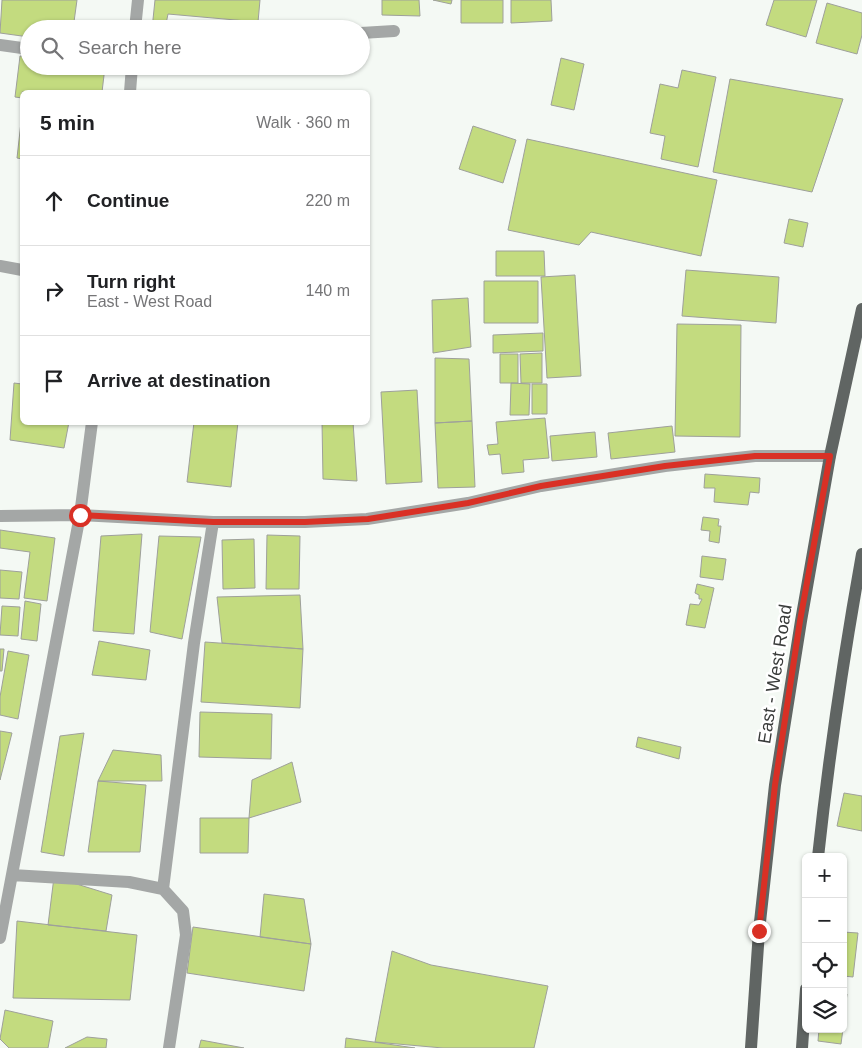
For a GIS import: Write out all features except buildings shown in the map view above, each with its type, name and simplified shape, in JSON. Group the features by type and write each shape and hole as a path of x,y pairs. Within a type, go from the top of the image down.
{"main road":[{"name":"East - West Road","path":"750,1048 759,931 775,785 800,621 830,456 862,309"},
{"path":"818,853 845,656 862,554"},
{"path":"802,1048 803,1033"}],"street":[{"path":"137,20 138,0"},
{"path":"370,32 394,31"},
{"path":"0,45 20,48"},
{"path":"130,90 131,75"},
{"path":"0,266 20,270"},
{"path":"0,938 80,515 92,425"},
{"path":"0,516 80,515 213,522 305,522 368,519 468,503 541,486 665,466 755,456 830,456"},
{"path":"164,889 194,642 213,522"},
{"path":"12,875 129,882 164,889 182,911 186,934 169,1048"}],"route":[{"path":"80,515 213,522 305,522 368,519 468,503 541,486 665,466 755,456 830,456 800,621 775,785 759,931"}]}
